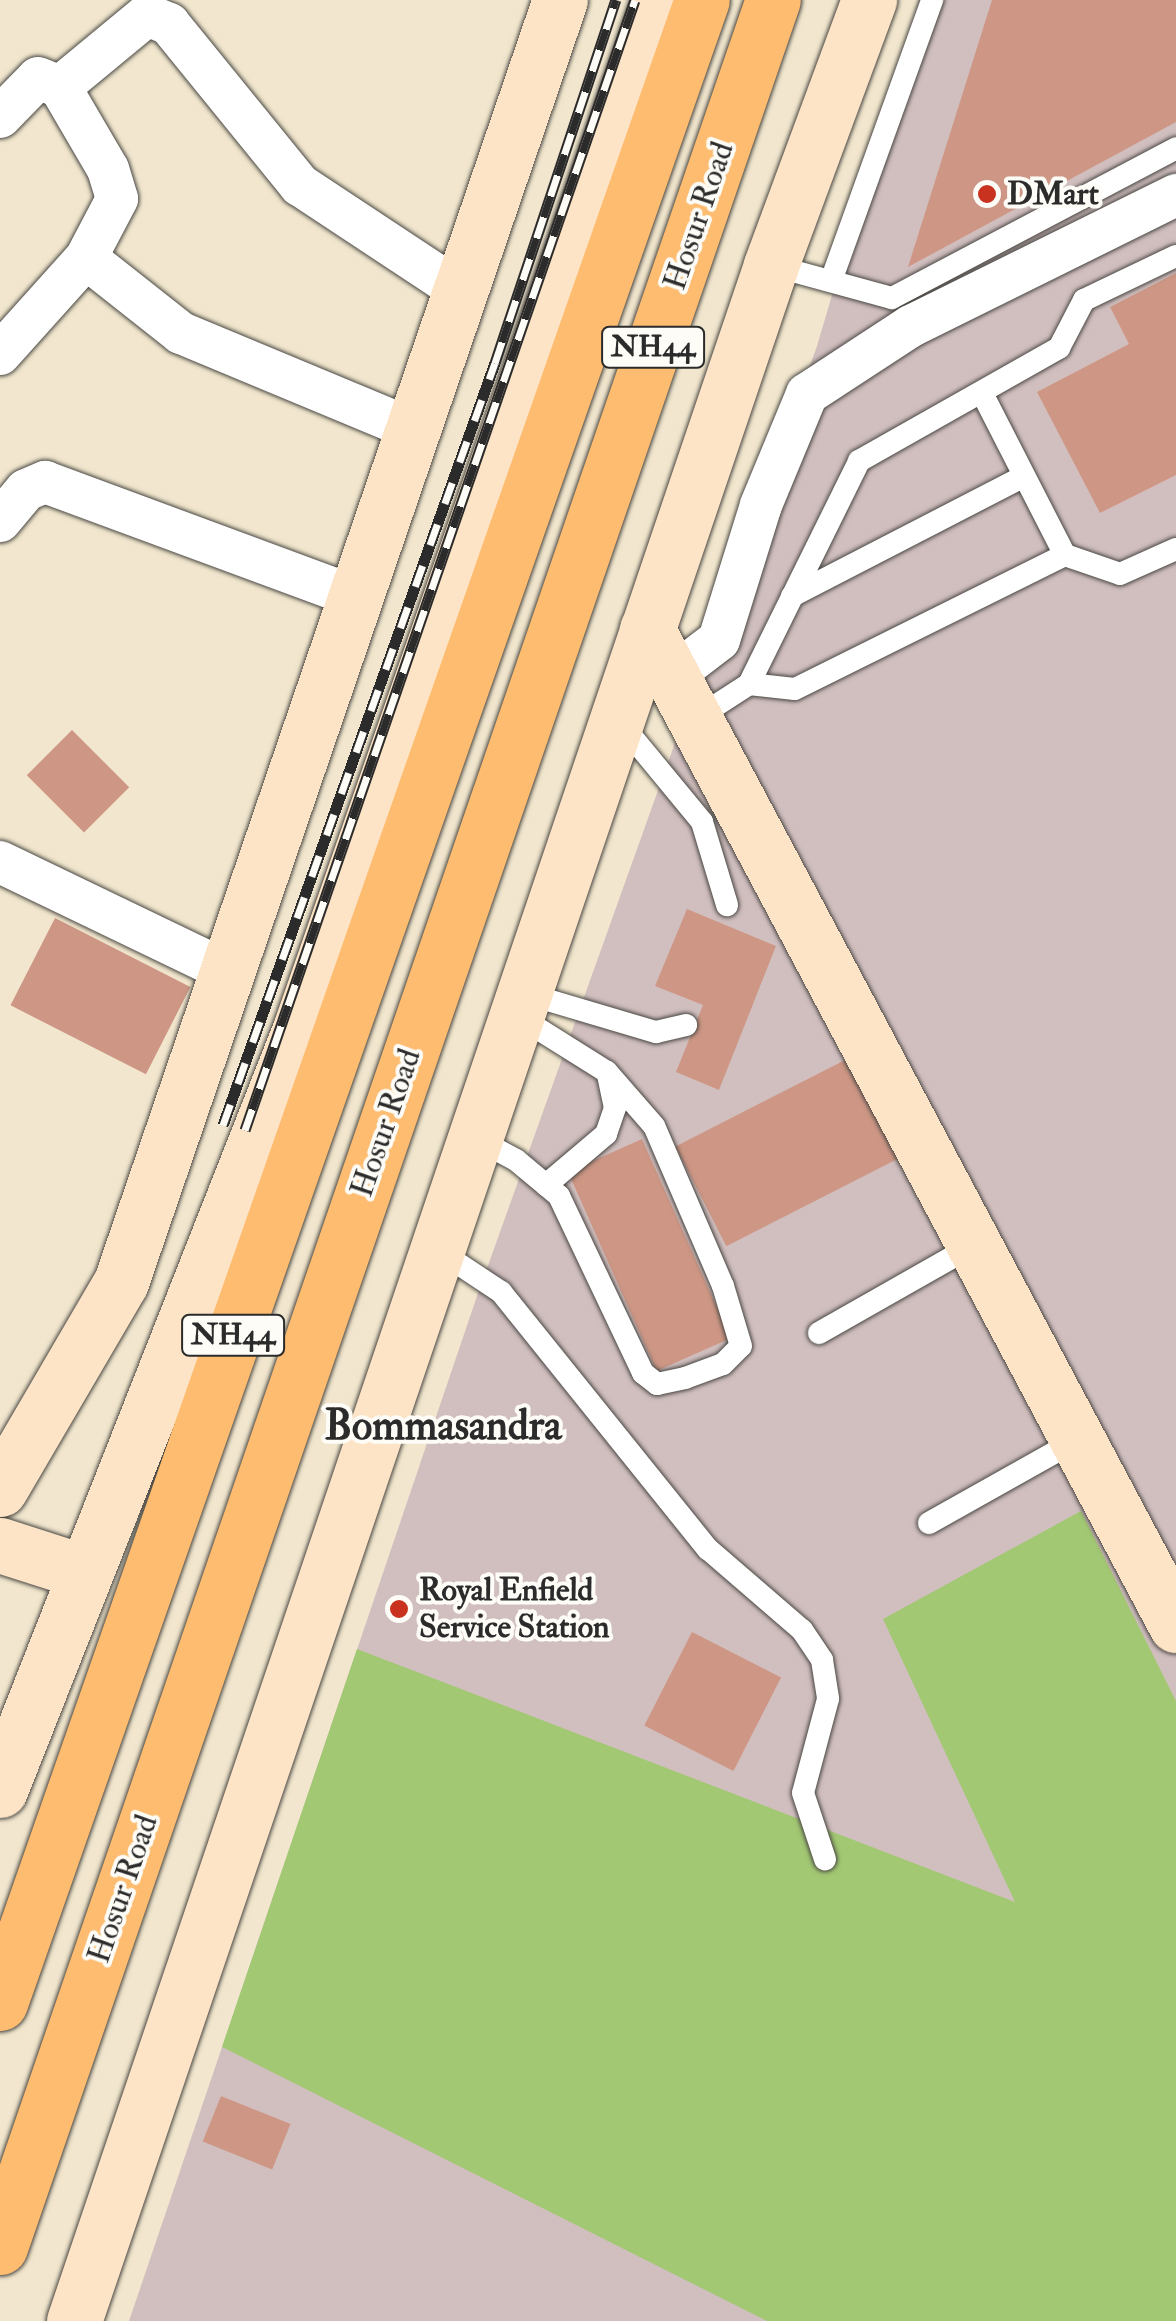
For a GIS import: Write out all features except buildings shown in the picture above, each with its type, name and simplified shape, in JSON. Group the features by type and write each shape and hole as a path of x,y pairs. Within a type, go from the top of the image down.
{"highway":[{"name":"NH44","path":"0,2003 702,0"},
{"name":"Hosur Road","path":"0,2247 774,0"}],"street":[{"path":"0,1489 121,1282 224,970 560,0"},
{"path":"0,1790 300,1029 659,0"},
{"path":"869,0 771,265 671,675 1176,1626"},
{"path":"60,87 148,16 169,24 300,185 460,290"},
{"path":"0,117 38,78 60,87 108,169 117,199 86,258 0,354"},
{"path":"74,2321 618,720 719,640 761,505 807,394 911,326 1176,195"},
{"path":"86,258 180,333 412,429"},
{"path":"0,522 26,490 44,482 354,596"},
{"path":"0,862 224,970"},
{"path":"121,1282 188,1309"},
{"path":"0,1544 84,1572"}],"lane":[{"path":"831,282 932,0"},
{"path":"771,265 892,298 1176,148"},
{"path":"749,684 859,461 983,395 1060,348 1084,300 1176,256"},
{"path":"983,395 1065,555 1120,574 1176,549"},
{"path":"792,596 1024,476"},
{"path":"671,675 795,689 1065,555"},
{"path":"618,720 702,822 727,905"},
{"path":"520,1004 656,1032 686,1025"},
{"path":"474,1138 559,1196 643,1373 658,1384 685,1378 723,1364 741,1346 723,1286 654,1126 607,1072 520,1004"},
{"path":"546,1185 606,1134 615,1108 607,1072"},
{"path":"819,1332 974,1245"},
{"path":"436,1249 501,1292 708,1549 802,1630 822,1660 828,1698 803,1792 825,1860"},
{"path":"929,1523 1077,1440"}],"shaded area":[{"path":"919,0 1176,0 1176,2321 129,2321 476,1299 817,346"}],"green space":[{"path":"1081,1511 1176,1701 1176,2321 767,2321 222,2047 357,1649 1015,1902 883,1619"}],"railway":[{"path":"223,1125 495,363 616,0"},
{"path":"245,1130 635,0"}],"place":[{"name":"DMart","path":"987,194"},
{"name":"Royal Enfield Service Station","path":"399,1609"}],"district":[{"name":"Bommasandra","path":"443,1426"}]}
